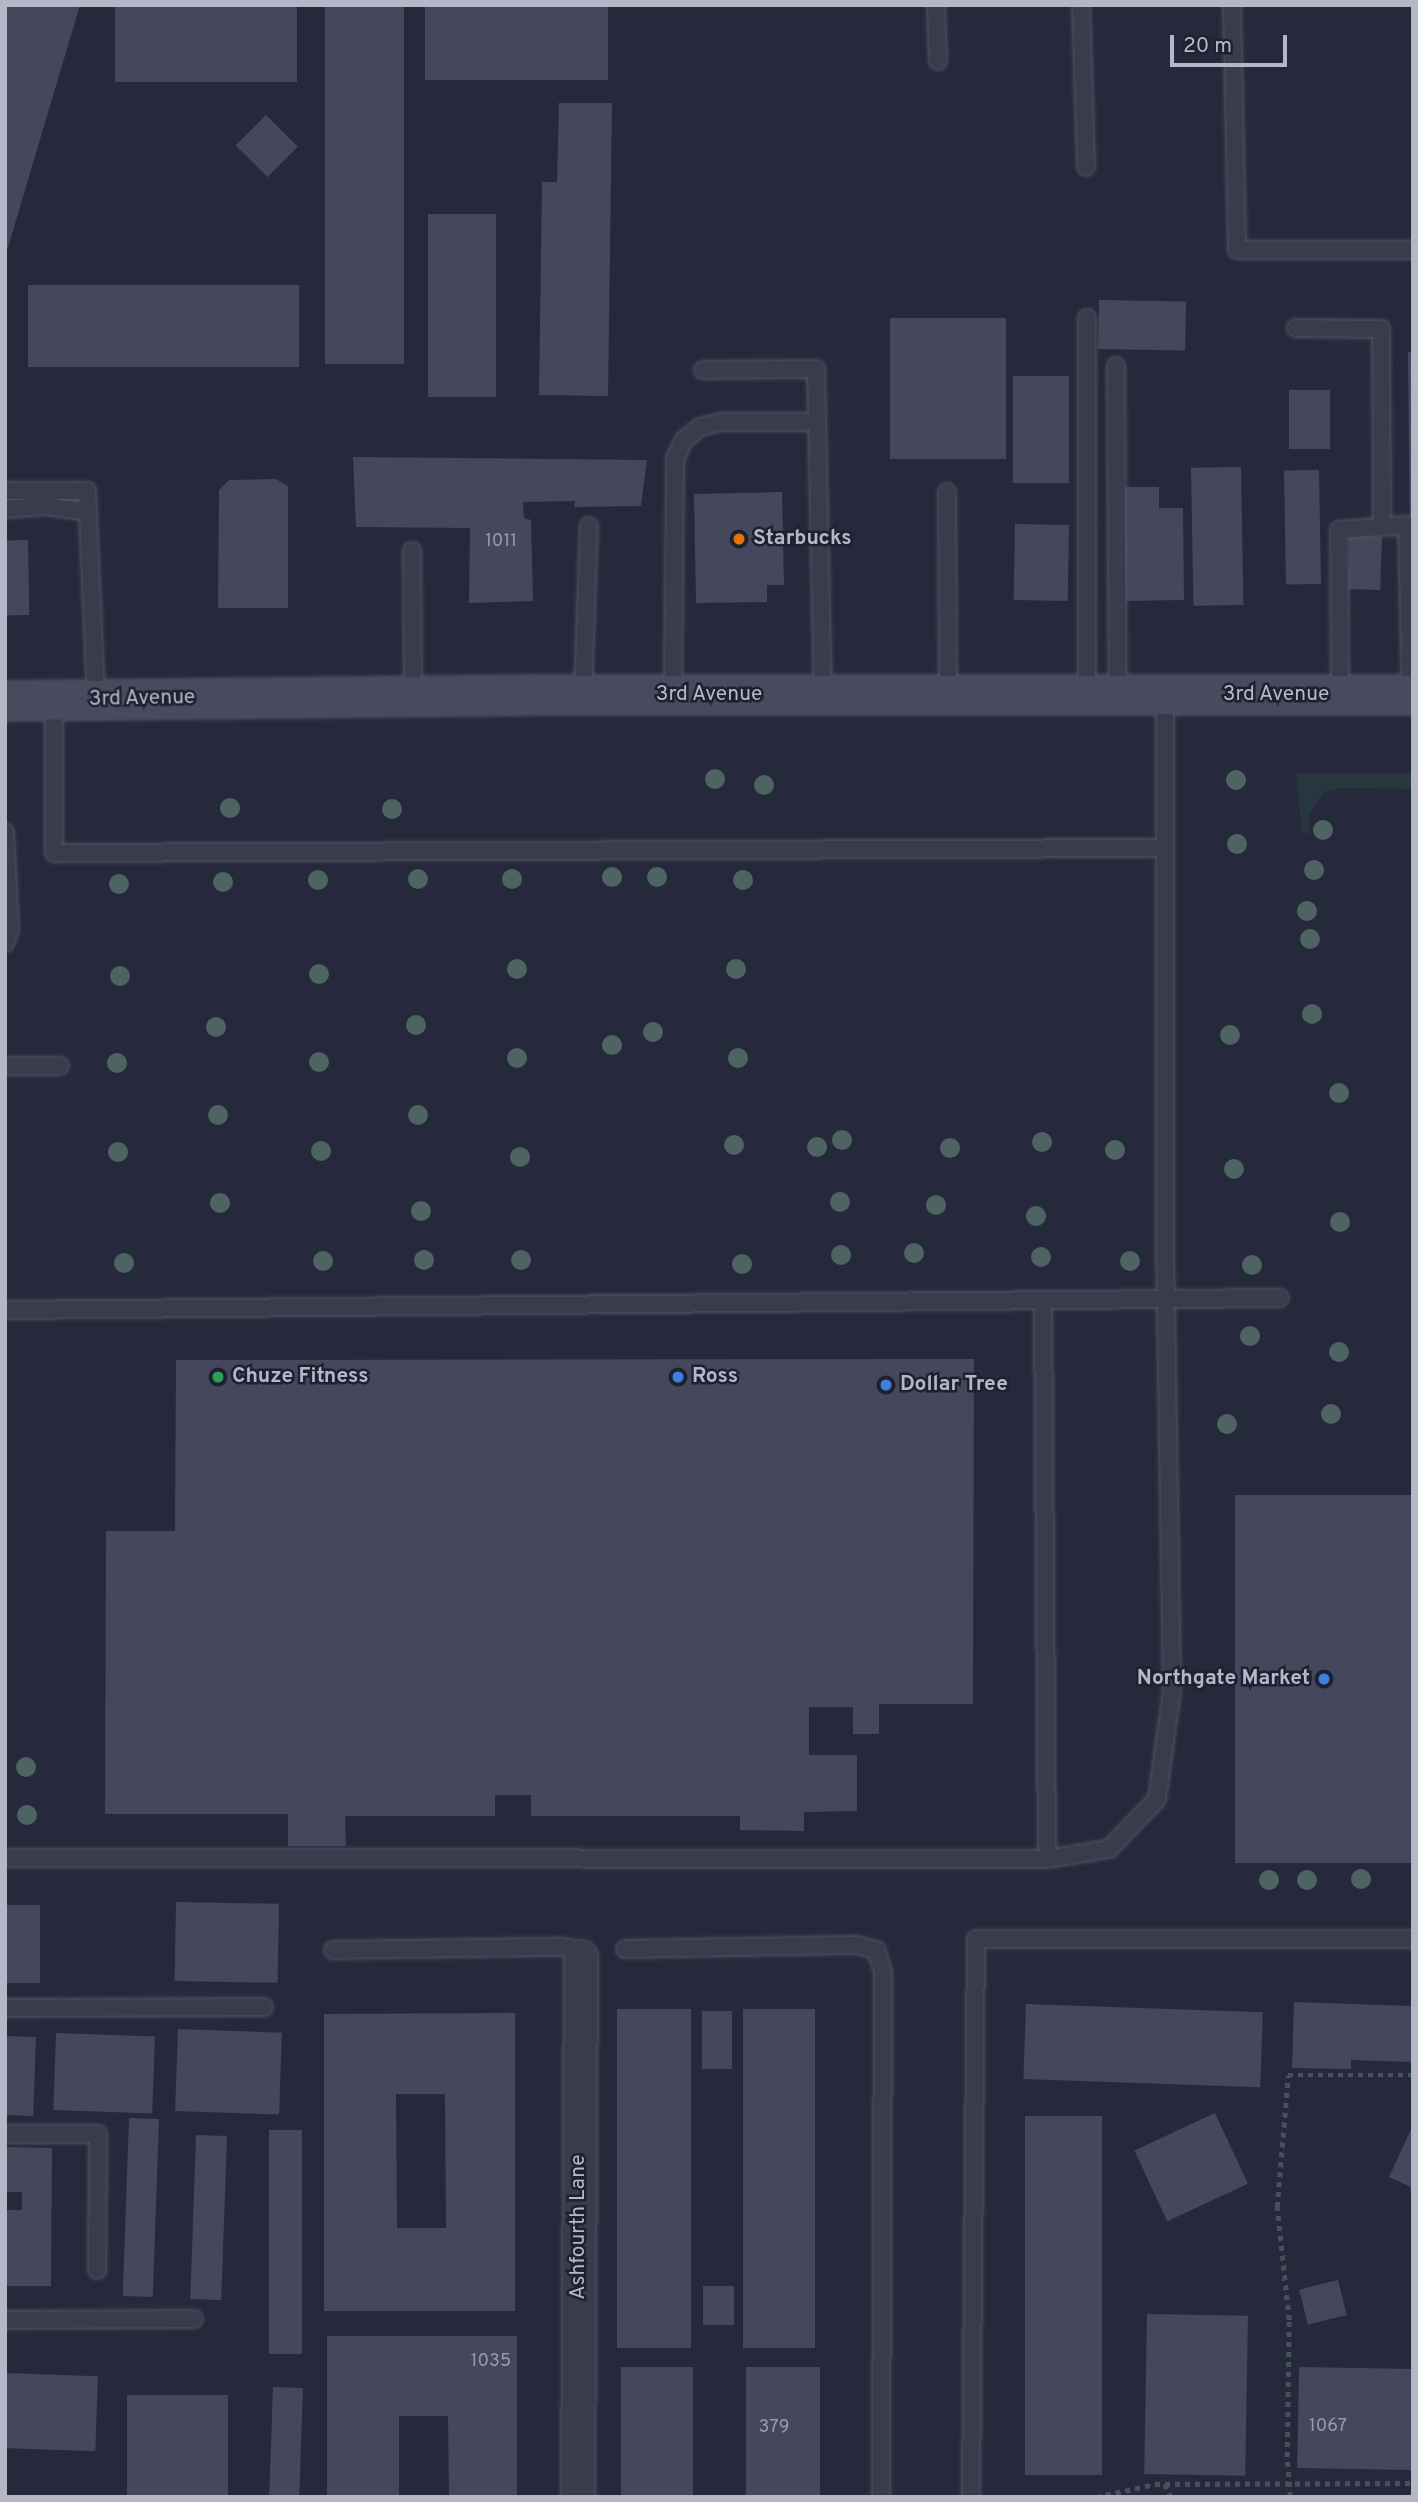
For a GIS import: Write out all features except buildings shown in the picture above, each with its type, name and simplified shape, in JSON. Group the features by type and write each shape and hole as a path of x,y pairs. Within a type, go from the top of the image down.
{"main road":[{"name":"3rd Avenue","path":"5,701 583,695 1412,695"}],"street":[{"name":"Ashfourth Lane","path":"578,2497 581,1957"}],"lane":[{"path":"936,5 938,61"},
{"path":"1081,5 1086,167"},
{"path":"1232,5 1237,250 1413,250"},
{"path":"1087,318 1102,695"},
{"path":"1296,328 1381,329 1382,527"},
{"path":"1102,695 1116,366"},
{"path":"703,370 816,369 823,695"},
{"path":"673,695 675,459 684,440 700,427 722,422 817,422"},
{"path":"5,491 87,491 96,700"},
{"path":"947,492 948,695"},
{"path":"5,509 45,506 88,512"},
{"path":"1340,695 1339,530 1407,525 1412,695"},
{"path":"583,695 589,526"},
{"path":"412,551 413,696"},
{"path":"5,1858 1047,1859 1110,1849 1157,1799 1172,1691 1165,1299 1165,695"},
{"path":"54,701 54,853 1165,848"},
{"path":"5,832 10,930 5,943"},
{"path":"5,1066 60,1066"},
{"path":"5,1310 1280,1298"},
{"path":"1043,1300 1047,1859"},
{"path":"971,2497 976,1939 1413,1939"},
{"path":"625,1949 856,1945 876,1950 883,1972 881,2497"},
{"path":"333,1951 562,1947 581,1957"},
{"path":"5,2008 264,2007"},
{"path":"5,2134 98,2133 96,2270"},
{"path":"5,2320 194,2319"}],"path":[{"path":"1290,2497 1287,2457 1289,2320 1277,2207 1288,2076 1413,2075"},
{"path":"1096,2497 1144,2485 1165,2484 1413,2483"},
{"path":"1165,2484 1171,2497"}],"shaded area":[{"path":"1296,773 1413,773 1413,789 1341,788 1325,792 1310,813 1309,833 1302,834"}],"place":[{"name":"Starbucks","path":"739,539"},
{"name":"Chuze Fitness","path":"218,1377"},
{"name":"Ross","path":"678,1377"},
{"name":"Dollar Tree","path":"886,1385"},
{"name":"Northgate Market","path":"1324,1679"}]}
